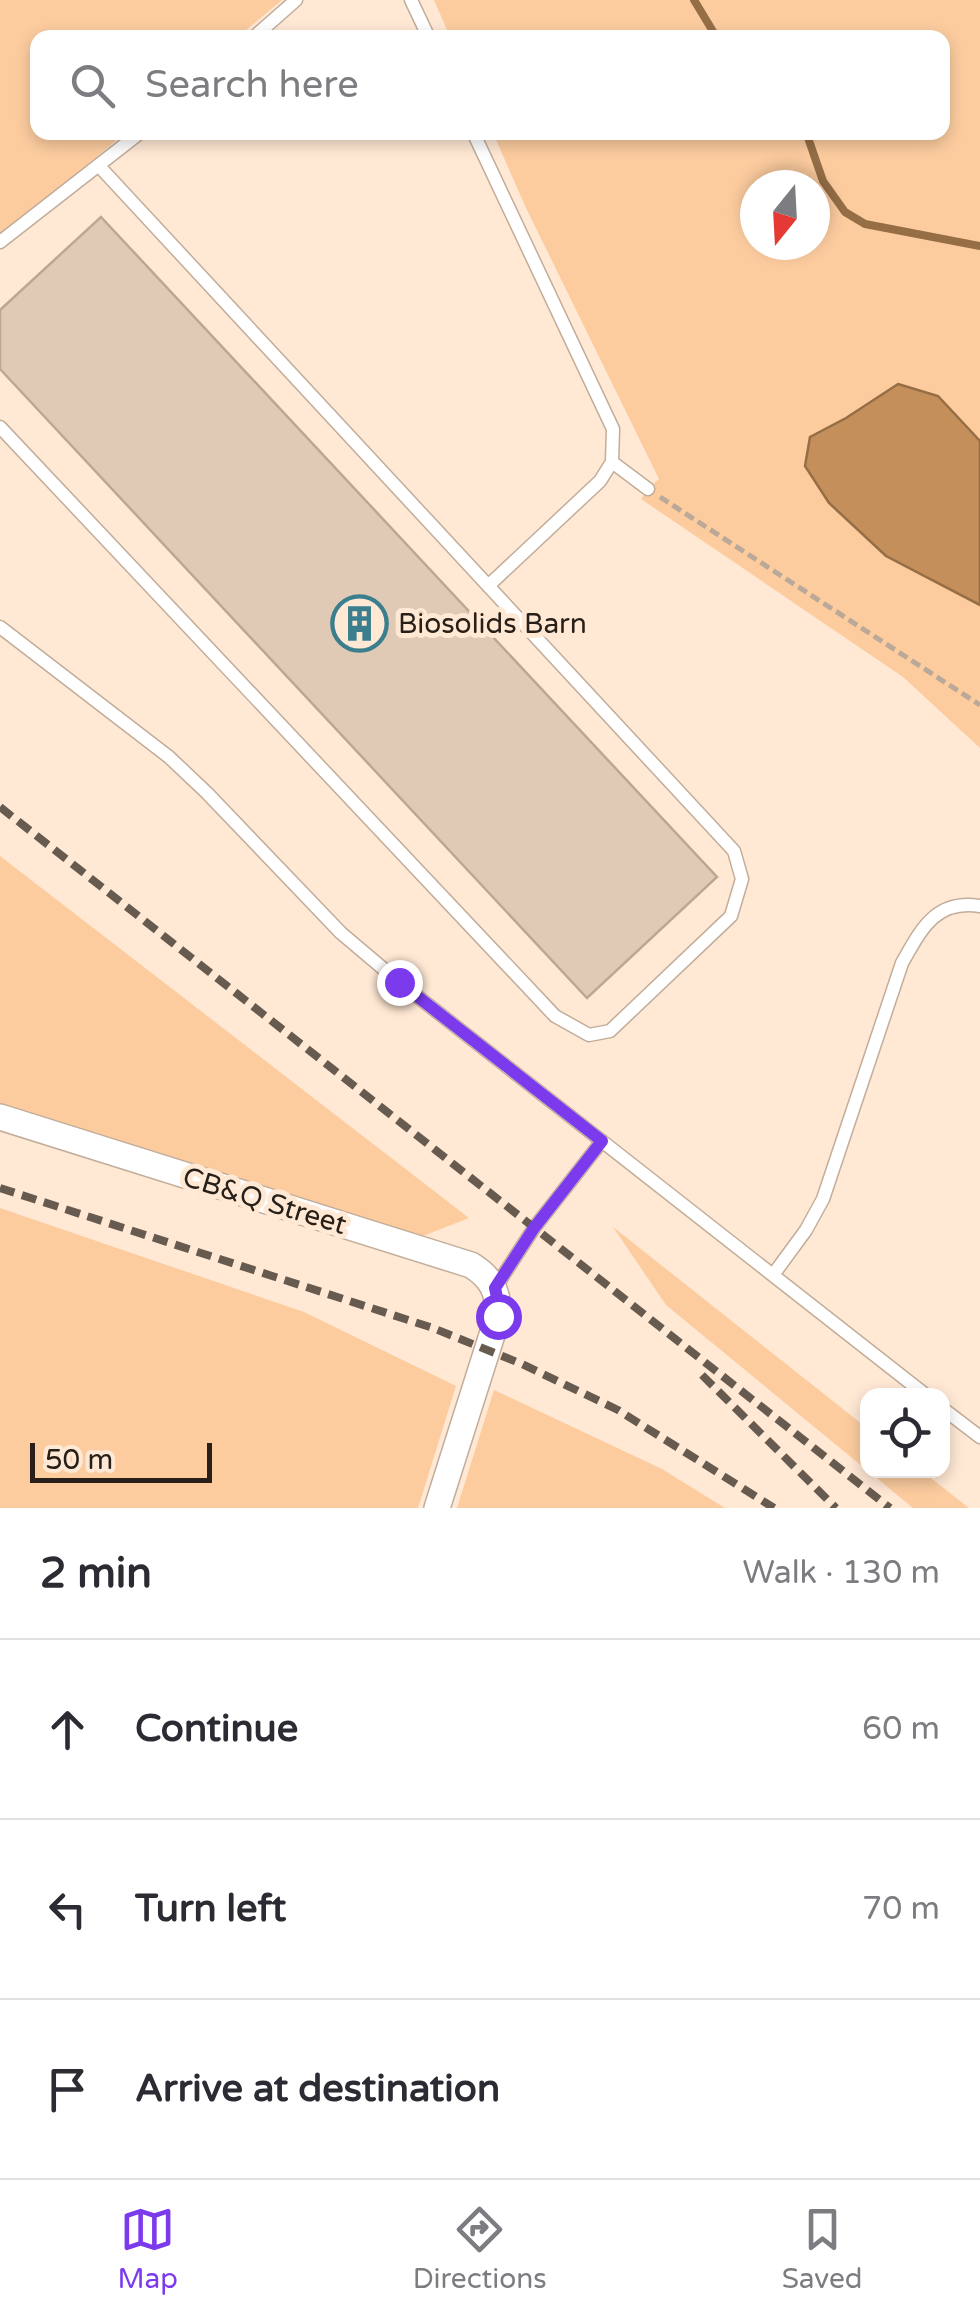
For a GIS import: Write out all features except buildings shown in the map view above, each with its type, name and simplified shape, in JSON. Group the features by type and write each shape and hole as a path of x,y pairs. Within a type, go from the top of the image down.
{"street":[{"name":"CB&Q Street","path":"0,1117 470,1265 483,1272 495,1288"},
{"path":"437,1508 498,1316 495,1288"}],"lane":[{"path":"262,30 296,0"},
{"path":"411,0 425,30"},
{"path":"0,242 131,140"},
{"path":"478,140 613,429 612,462 600,481 488,586"},
{"path":"0,427 555,1016 588,1035 610,1031 732,916 742,879 734,851 98,166"},
{"path":"612,462 648,488"},
{"path":"0,626 168,757 341,933 399,982 917,1388"},
{"path":"773,1275 806,1230 823,1198 902,963 921,930 940,911 970,904 980,906"},
{"path":"495,1288 534,1228 602,1141"},
{"path":"950,1414 980,1437"}],"path":[{"path":"648,488 980,705"}],"shaded area":[{"path":"0,0 282,0 246,30 30,30 30,140 117,140 0,238"},
{"path":"434,0 980,0 980,441 938,396 846,418 810,437 886,556 980,605 980,748 903,677 641,499 659,479 496,140 950,140 950,30 447,30"},
{"path":"898,384 938,396 980,441 980,605 886,556 829,503 805,466 810,437"},
{"path":"0,856 469,1218 423,1236 0,1104"},
{"path":"0,1208 304,1312 456,1386 418,1508 0,1508"},
{"path":"613,1227 860,1422 860,1464 666,1305"},
{"path":"494,1390 662,1469 725,1508 457,1508"},
{"path":"876,1478 931,1478 969,1508 913,1508"}],"waterway":[{"path":"694,0 712,30"},
{"path":"809,140 823,181 845,212 865,224 980,246"}],"railway":[{"path":"0,807 890,1508"},
{"path":"0,1188 433,1328 522,1364 618,1410 774,1508"},
{"path":"702,1375 836,1508"}],"place":[{"name":"Biosolids Barn","path":"359,623"}],"route":[{"path":"399,982 602,1141 534,1228 495,1288 498,1316"}]}
